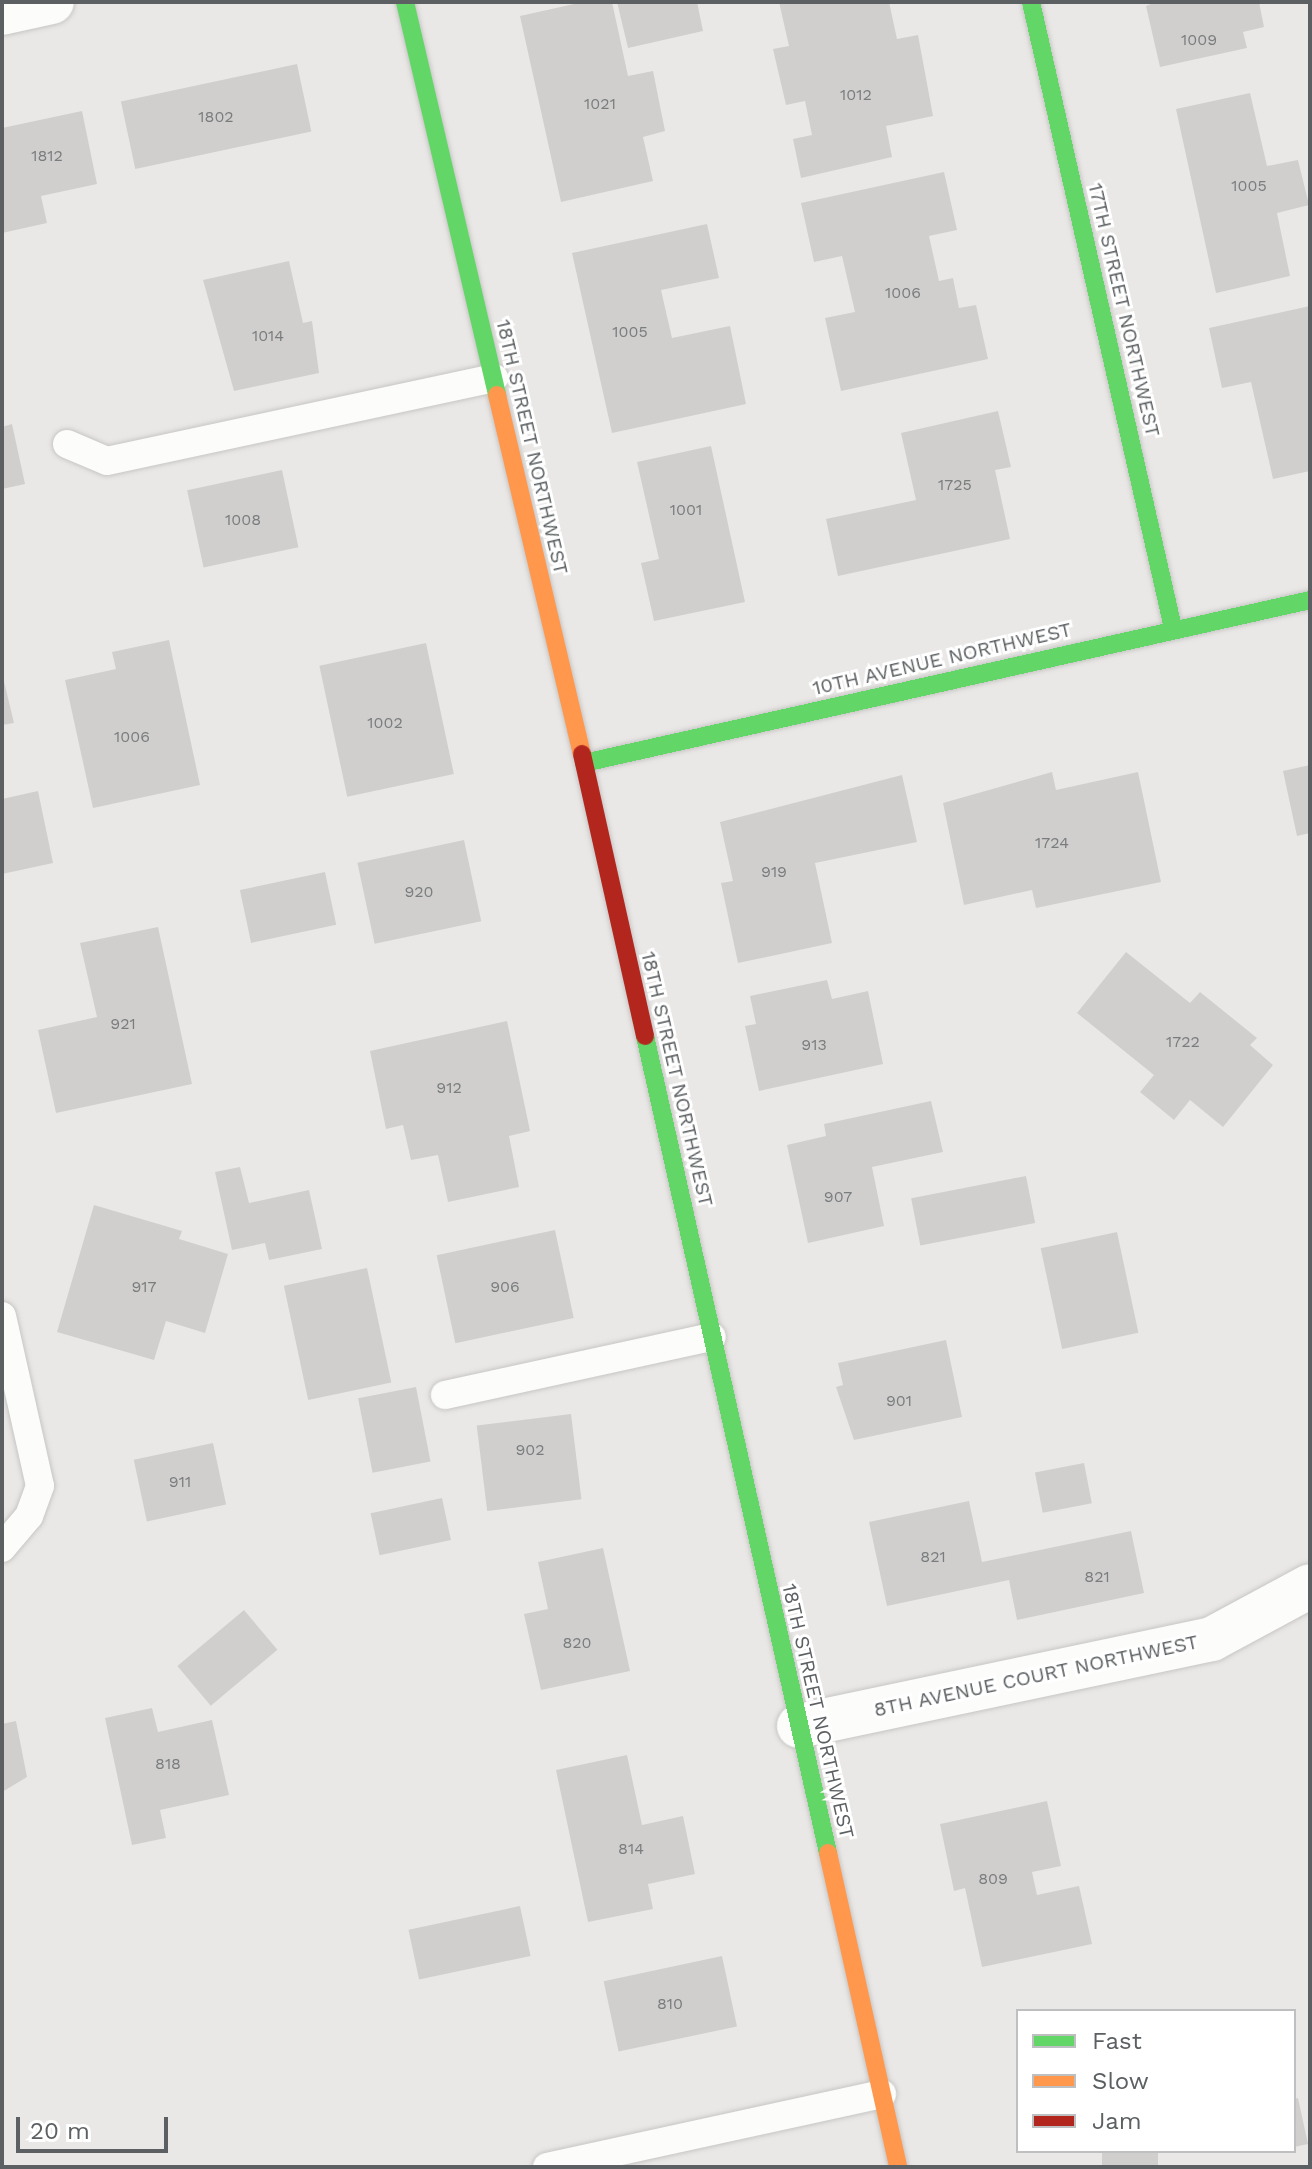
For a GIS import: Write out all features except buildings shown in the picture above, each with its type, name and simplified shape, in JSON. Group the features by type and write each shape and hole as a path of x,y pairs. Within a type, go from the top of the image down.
{"street":[{"path":"2,13 52,2"},
{"name":"18TH STREET NORTHWEST","path":"405,2 584,763 898,2167"},
{"name":"17TH STREET NORTHWEST","path":"1031,2 1173,628"},
{"name":"10TH AVENUE NORTHWEST","path":"584,763 1173,628 1310,600"},
{"name":"8TH AVENUE COURT NORTHWEST","path":"799,1726 1212,1639 1310,1586"}],"lane":[{"path":"67,444 107,461 494,378"},
{"path":"2,1316 40,1486 29,1516 2,1548"},
{"path":"445,1395 712,1337"},
{"path":"547,2167 882,2094"}],"traffic: fast":[{"path":"405,2 497,395"},
{"path":"1031,2 1173,628"},
{"path":"584,763 1310,600"},
{"path":"645,1036 828,1853"}],"traffic: slow":[{"path":"497,395 582,754"},
{"path":"828,1853 898,2167"}],"traffic: jam":[{"path":"582,754 645,1036"}]}
